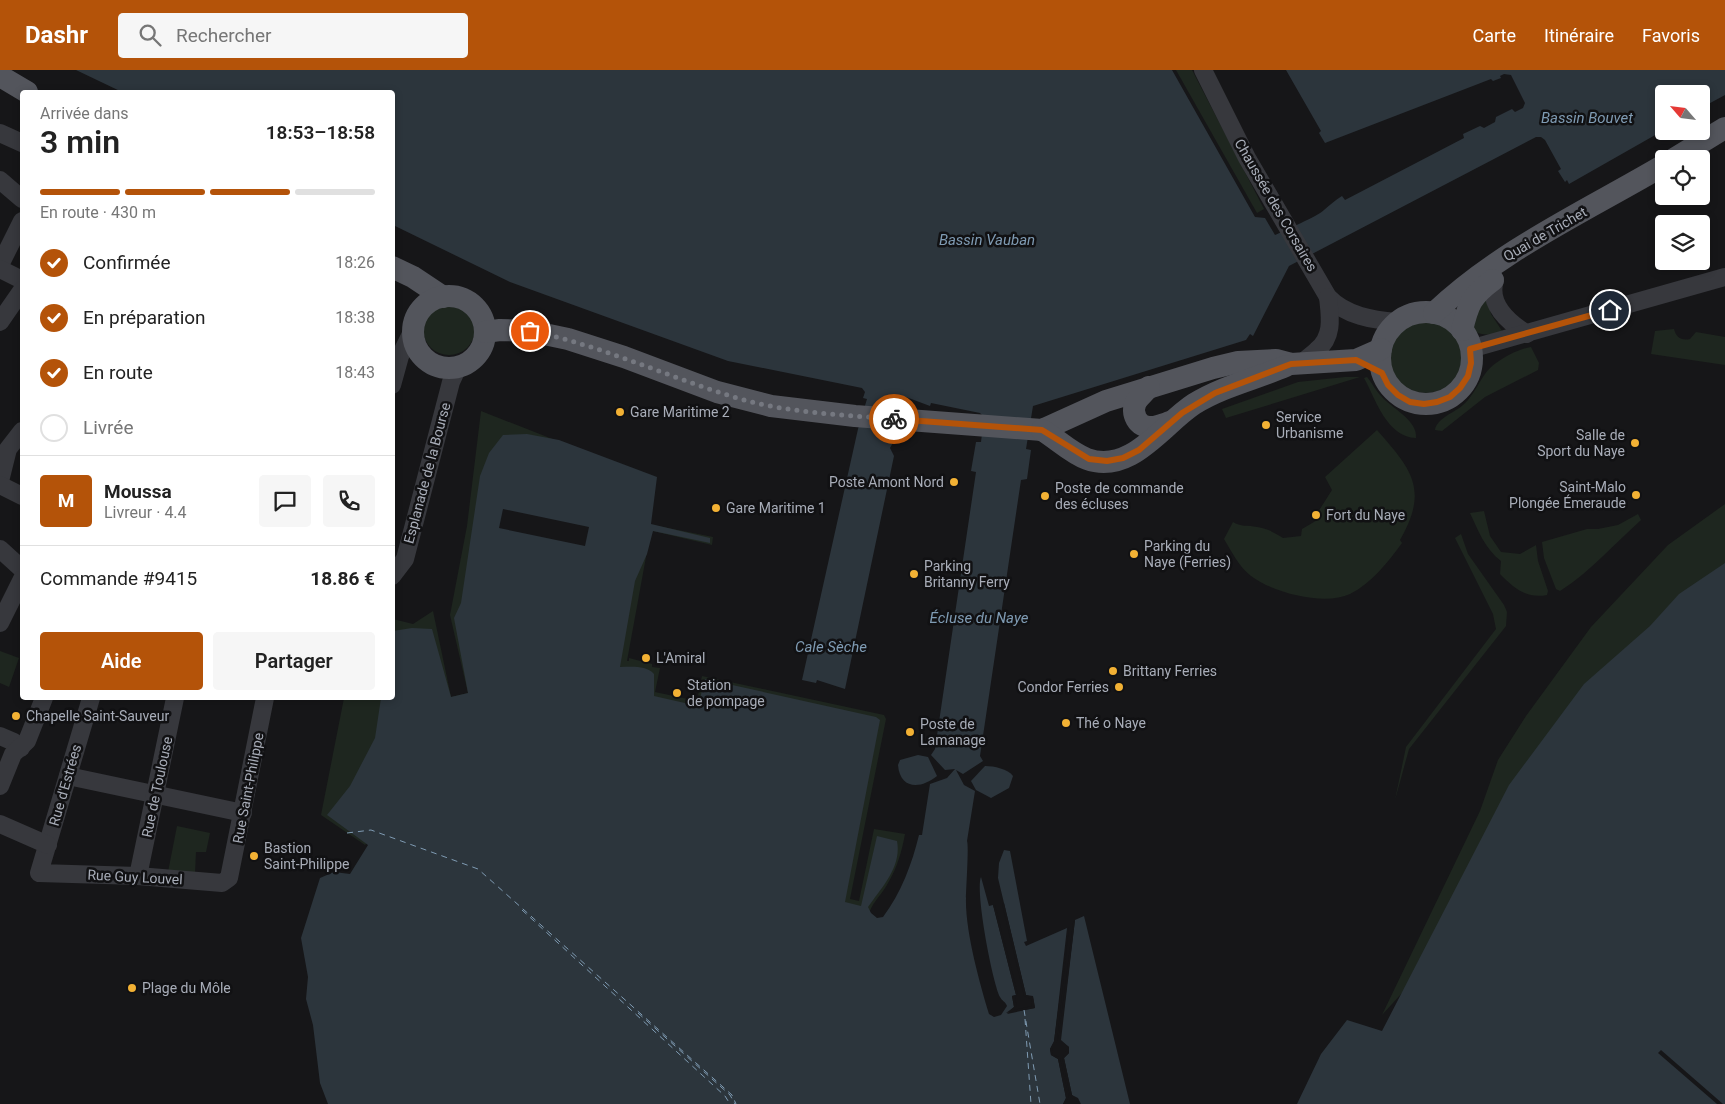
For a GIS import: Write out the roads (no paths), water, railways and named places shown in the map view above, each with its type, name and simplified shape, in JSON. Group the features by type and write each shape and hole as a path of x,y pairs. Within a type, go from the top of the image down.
{"main road":[{"path":"0,76 24,90"},
{"path":"1689,150 1725,128"},
{"path":"1710,152 1725,143"},
{"name":"Quai de Trichet","path":"1434,313 1481,272 1655,170"},
{"name":"Quai de Trichet","path":"1466,340 1469,304 1478,291 1655,184"},
{"path":"395,269 443,297"},
{"path":"419,282 421,309 413,330 415,346 424,359 438,367 458,367 468,363 478,354 484,332 482,320 472,305 461,299 443,297 431,301 421,309"},
{"path":"1053,432 1106,400 1238,362 1276,360 1296,363 1356,360 1382,345 1397,322 1415,314 1434,313 1450,320 1466,340 1471,363 1464,382 1450,397 1424,404 1410,402 1398,395 1388,385 1382,373 1382,345"},
{"path":"484,332 500,330 530,331 568,339 746,400 801,410 1053,432 1089,459 1107,461 1123,458 1139,450 1170,422 1194,404 1215,393 1296,363"},
{"path":"1356,360 1382,373"},
{"path":"1149,387 1136,401 1134,408 1136,419 1142,426 1151,428 1170,422"}],"street":[{"name":"Chaussée des Corsaires","path":"1203,70 1248,158 1326,293 1334,303 1369,320 1397,322"},
{"path":"0,133 20,142"},
{"path":"2,188 20,198"},
{"path":"0,265 20,225"},
{"path":"0,269 20,279"},
{"path":"1466,340 1527,334 1725,277"},
{"path":"1495,280 1492,290 1500,311 1512,325 1527,334"},
{"path":"1296,363 1316,351 1326,338 1331,317 1326,293"},
{"path":"11,316 20,295"},
{"path":"1369,320 1382,345"},
{"path":"395,374 400,356 413,330"},
{"name":"Esplanade de la Bourse","path":"395,572 405,559 451,382 458,367"},
{"path":"0,481 4,445 20,433"},
{"path":"0,485 20,495"},
{"path":"0,549 20,567"},
{"path":"3,617 20,583"},
{"path":"0,786 13,754 27,741 43,700"},
{"name":"Rue d'Estrées","path":"40,873 90,700"},
{"name":"Rue de Toulouse","path":"138,876 175,700"},
{"name":"Rue Saint-Philippe","path":"229,878 265,700"},
{"path":"0,736 14,742 21,748"},
{"path":"68,776 243,813"},
{"path":"0,824 48,844"},
{"name":"Rue Guy Louvel","path":"40,873 138,876 222,883 229,878"}],"water":[{"path":"76,70 1172,70 1255,217 1265,218 1275,235 1321,213 1342,196 1345,200 1464,138 1463,134 1480,126 1484,128 1495,122 1496,117 1512,109 1515,112 1523,108 1525,103 1511,75 1504,74 1500,76 1501,78 1493,81 1491,79 1325,143 1319,133 1321,131 1286,70 1725,70 1725,95 1710,103 1710,85 1655,85 1655,135 1569,184 1567,180 1565,182 1558,171 1561,169 1545,140 1541,137 1536,137 1289,266 1253,336 1250,334 1246,340 1033,406 1026,449 1031,450 1027,479 1021,480 980,756 983,761 963,774 956,770 964,785 975,791 967,841 966,911 974,957 989,1014 994,1017 1001,1015 1007,1006 1000,997 989,955 980,899 981,877 989,906 993,905 1016,995 1012,996 1014,1007 1006,1013 1035,1008 1033,997 1026,995 998,878 999,863 1004,850 1010,851 1027,941 1024,942 1026,946 1067,928 1054,1042 1050,1049 1051,1055 1058,1059 1066,1098 1063,1104 328,1104 320,1083 313,1025 306,999 308,977 301,938 320,878 334,872 350,874 368,845 327,815 350,786 375,738 381,700 395,700 395,631 412,628 432,629 451,697 468,693 454,618 461,603 480,476 489,453 503,435 527,434 559,440 657,477 651,524 710,538 710,543 653,531 647,554 635,581 620,667 638,667 651,671 654,674 654,696 698,706 705,679 876,717 880,720 845,902 861,906 877,836 897,841 898,851 893,868 884,885 868,907 877,918 883,917 905,878 919,835 922,835 930,784 947,778 955,769 945,770 931,755 935,749 976,472 971,471 976,442 981,442 984,417 980,413 931,403 930,406 906,397 903,406 899,406 896,437 890,448 894,456 845,689 817,680 816,683 802,680 858,429 867,399 863,398 865,392 862,388 728,361 510,282 395,226 395,90 118,90"},
{"path":"1725,563 1725,1104 1297,1104 1321,1054 1347,1020 1382,1031 1509,785 1584,684 1650,626 1679,594"},
{"path":"918,755 928,757 937,776 924,783 912,785 903,779 898,765 900,760"},
{"path":"985,766 1000,768 1008,771 1013,776 1009,788 991,798 976,790 971,781"},
{"path":"1084,916 1130,1104 1081,1104 1072,1095 1064,1058 1069,1053 1069,1047 1060,1041 1075,920"}],"place":[{"name":"Gare Maritime 2","path":"620,412"},
{"name":"Service Urbanisme","path":"1266,425"},
{"name":"Salle de Sport du Naye","path":"1635,443"},
{"name":"Poste Amont Nord","path":"954,482"},
{"name":"Saint-Malo Plongée Émeraude","path":"1636,495"},
{"name":"Poste de commande des écluses","path":"1045,496"},
{"name":"Gare Maritime 1","path":"716,508"},
{"name":"Fort du Naye","path":"1316,515"},
{"name":"Parking du Naye (Ferries)","path":"1134,554"},
{"name":"Parking Britanny Ferry","path":"914,574"},
{"name":"L'Amiral","path":"646,658"},
{"name":"Brittany Ferries","path":"1113,671"},
{"name":"Condor Ferries","path":"1119,687"},
{"name":"Station de pompage","path":"677,693"},
{"name":"Chapelle Saint-Sauveur","path":"16,716"},
{"name":"Thé o Naye","path":"1066,723"},
{"name":"Poste de Lamanage","path":"910,732"},
{"name":"Bastion Saint-Philippe","path":"254,856"},
{"name":"Plage du Môle","path":"132,988"}],"water label":[{"name":"Bassin Bouvet","path":"1587,118"},
{"name":"Bassin Vauban","path":"987,240"},
{"name":"Écluse du Naye","path":"979,618"},
{"name":"Cale Sèche","path":"831,647"}]}
